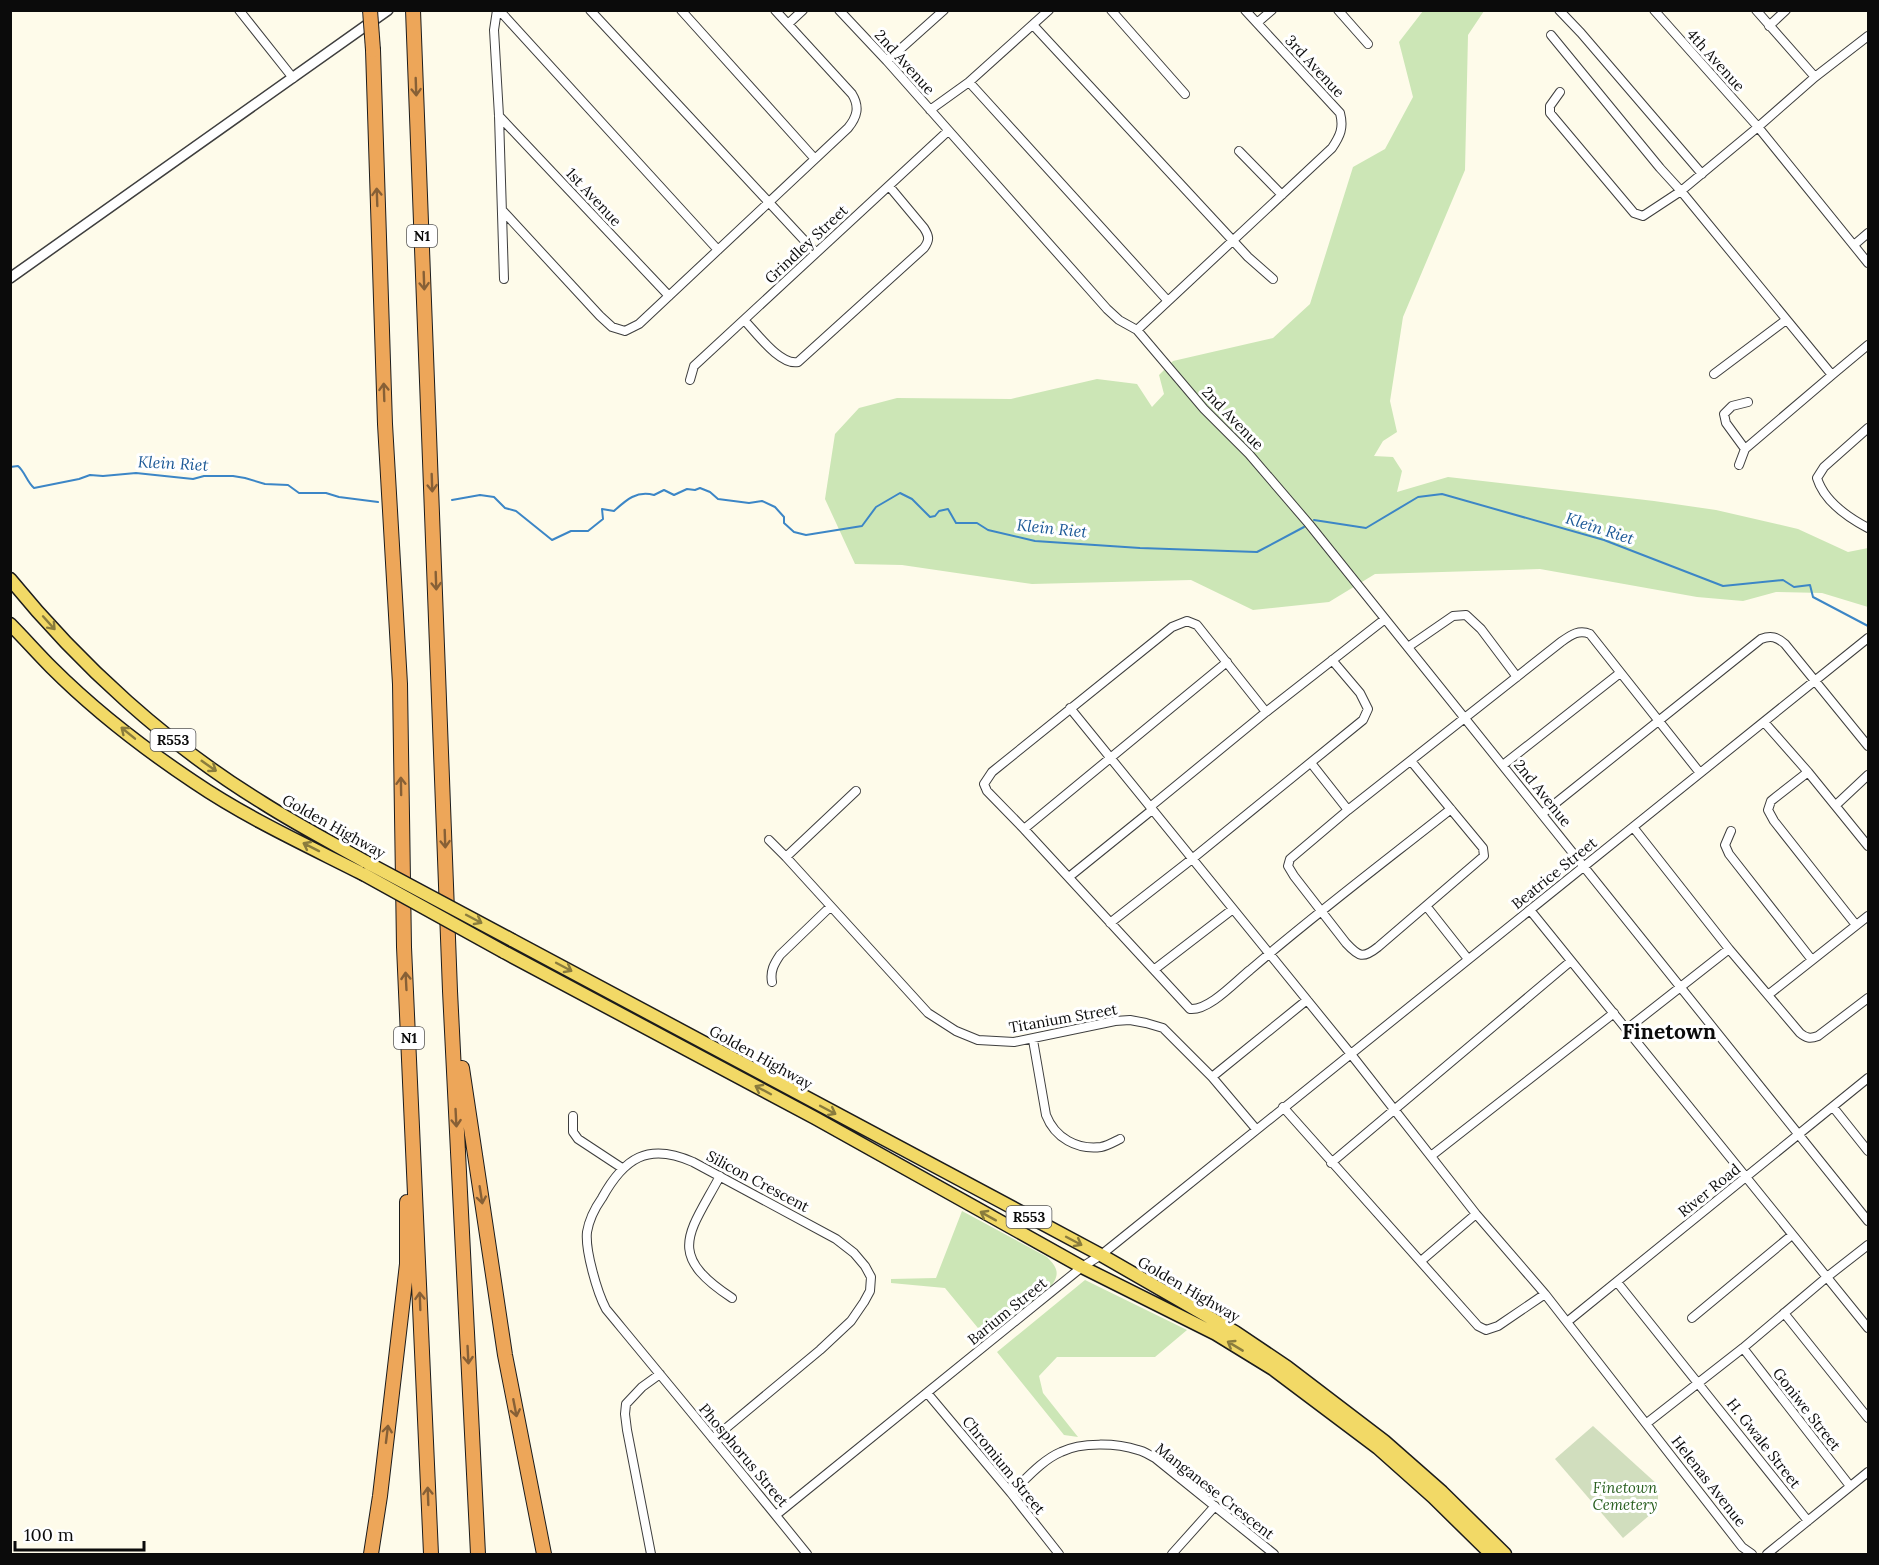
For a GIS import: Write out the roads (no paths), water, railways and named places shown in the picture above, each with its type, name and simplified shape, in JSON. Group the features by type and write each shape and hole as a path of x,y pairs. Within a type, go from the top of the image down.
{"highway":[{"name":"N1","path":"370,10 385,424 400,684 404,947 431,1554"},
{"name":"N1","path":"413,10 450,992 478,1554"},
{"path":"450,992 505,1354 544,1554"},
{"path":"371,1554 407,1264 407,1007"}],"main road":[{"name":"Golden Highway","path":"10,579 95,672 164,733 262,803 504,952 815,1119 1082,1267 1216,1334 1273,1369 1378,1448 1433,1497 1491,1554"},
{"name":"Golden Highway","path":"10,624 78,692 159,757 195,783 252,817 365,868 512,940 1101,1255 1235,1332 1287,1367 1393,1449 1442,1492 1505,1554"}],"street":[{"path":"239,10 293,78"},
{"path":"10,278 388,10"},
{"path":"504,279 494,30 498,10 718,250"},
{"path":"590,10 816,253"},
{"path":"681,10 815,159"},
{"path":"502,210 612,327 620,331 631,330 855,120 857,105 852,94 775,10"},
{"path":"788,24 804,10"},
{"name":"2nd Avenue","path":"838,10 887,61 1107,309 1119,320 1137,330 1215,421 1262,468 1869,1221"},
{"path":"887,61 944,10"},
{"path":"930,110 969,82 1049,10"},
{"path":"1111,10 1185,94"},
{"name":"3rd Avenue","path":"1245,10 1340,113 1343,123 1339,138 1332,148 1282,195"},
{"path":"1257,23 1272,10"},
{"path":"1338,10 1368,44"},
{"path":"1559,10 1701,174"},
{"name":"4th Avenue","path":"1654,10 1758,127 1869,263"},
{"path":"1756,10 1815,77"},
{"path":"1769,26 1786,10"},
{"path":"1034,25 1248,257 1273,279"},
{"path":"1551,35 1832,375"},
{"path":"1560,92 1550,106 1550,112 1634,213 1643,216 1681,191 1815,77 1869,36"},
{"path":"969,82 1167,300"},
{"name":"1st Avenue","path":"499,116 669,296"},
{"name":"Grindley Street","path":"690,381 694,366 948,131"},
{"path":"1137,330 1282,195 1239,151"},
{"path":"744,320 781,359 790,364 798,363 924,248 928,242 928,235 889,186"},
{"path":"1854,245 1869,233"},
{"path":"1714,374 1786,320"},
{"path":"1738,465 1745,449 1869,345"},
{"path":"1745,449 1726,423 1724,414 1732,406 1748,402"},
{"path":"1869,428 1824,467 1817,478 1823,492 1855,521 1869,528"},
{"path":"1408,647 1453,615 1466,615 1481,629 1517,677"},
{"path":"1069,877 1266,712 1385,619"},
{"path":"1266,712 1197,625 1187,621 1180,622 992,772 984,784 987,791 1155,969 1187,1007 1195,1010 1203,1008 1451,809"},
{"path":"1411,761 1483,848 1484,856 1372,952 1360,955 1321,912 1289,870 1288,863 1293,855 1348,810 1561,642 1575,633 1585,632 1594,639 1700,773"},
{"path":"1542,814 1658,720 1766,637 1772,636 1785,644 1869,746"},
{"name":"Beatrice Street","path":"1256,1129 1869,638"},
{"path":"1110,923 1363,720 1368,709 1360,693 1332,660"},
{"path":"1024,829 1227,662"},
{"path":"1503,765 1620,673"},
{"name":"Helenas Avenue","path":"1070,708 1350,1053 1476,1214 1545,1294 1742,1547 1751,1554"},
{"path":"1764,722 1869,846"},
{"path":"1311,763 1348,810"},
{"path":"1808,772 1771,801 1768,810 1778,826 1857,925"},
{"path":"1836,805 1869,775"},
{"path":"786,857 856,791"},
{"path":"1633,827 1729,949 1800,1033 1810,1038 1823,1033 1869,998"},
{"path":"1731,831 1725,845 1729,854 1812,960"},
{"name":"Titanium Street","path":"769,840 928,1013 956,1031 978,1040 1014,1042 1130,1020 1163,1028 1212,1077 1256,1129"},
{"path":"772,982 773,964 830,907"},
{"path":"1427,907 1468,959"},
{"path":"1155,969 1233,909"},
{"path":"1530,910 1869,1328"},
{"path":"1768,995 1869,915"},
{"path":"1627,1029 1729,949"},
{"path":"1331,1163 1571,961"},
{"path":"1212,1077 1307,1000"},
{"path":"1431,1156 1614,1013"},
{"path":"1033,1040 1046,1115 1056,1132 1066,1141 1087,1147 1104,1147 1120,1139"},
{"name":"River Road","path":"1567,1322 1869,1078"},
{"path":"1283,1107 1478,1326 1491,1329 1545,1294"},
{"path":"1833,1107 1869,1151"},
{"path":"573,1116 573,1129 578,1139 622,1168"},
{"name":"Barium Street","path":"776,1515 1256,1129"},
{"name":"Silicon Crescent","path":"660,1374 606,1308 600,1297 590,1252 587,1234 590,1219 612,1180 622,1168 650,1154 678,1156 720,1176 836,1239 854,1253 865,1266 871,1277 870,1292 851,1321 820,1350 712,1439"},
{"path":"720,1176 689,1235 688,1249 699,1270 710,1282 732,1298"},
{"path":"1421,1261 1476,1214"},
{"path":"1692,1318 1792,1235"},
{"path":"1647,1423 1869,1245"},
{"name":"H. Gwale Street","path":"1617,1282 1808,1521"},
{"path":"1785,1313 1869,1418"},
{"name":"Goniwe Street","path":"1743,1348 1850,1486"},
{"path":"651,1554 625,1409 630,1399 660,1374"},
{"name":"Phosphorus Street","path":"660,1374 807,1554"},
{"name":"Chromium Street","path":"928,1394 1059,1554"},
{"name":"Manganese Crescent","path":"1011,1493 1061,1451 1082,1445 1139,1450 1155,1458 1274,1554"},
{"path":"1770,1552 1869,1472"},
{"path":"1172,1554 1215,1506"}],"waterway":[{"name":"Klein Riet","path":"10,467 18,466 34,488 90,475 136,473 193,479 204,476 233,476 265,484 288,485 299,493 326,493 378,502"},
{"name":"Klein Riet","path":"452,500 480,495 494,497 505,508 516,511 552,540 571,531 588,531 603,519 602,509 614,511 637,495 654,495 664,490 674,495 687,489 700,488 710,492 718,499 749,503 762,501 775,507 784,517 784,523 794,532 806,535 862,526 876,507 900,493 912,499 930,517 935,516 939,511 948,509 956,523 977,523 988,530 1035,541 1257,552 1304,527"},
{"name":"Klein Riet","path":"1314,520 1366,528 1418,497 1442,494 1604,540 1723,586 1783,580 1794,587 1810,585 1813,597 1868,626"}],"district":[{"name":"Finetown","path":"1669,1031"}],"park label":[{"name":"Finetown Cemetery","path":"1625,1496"}]}
